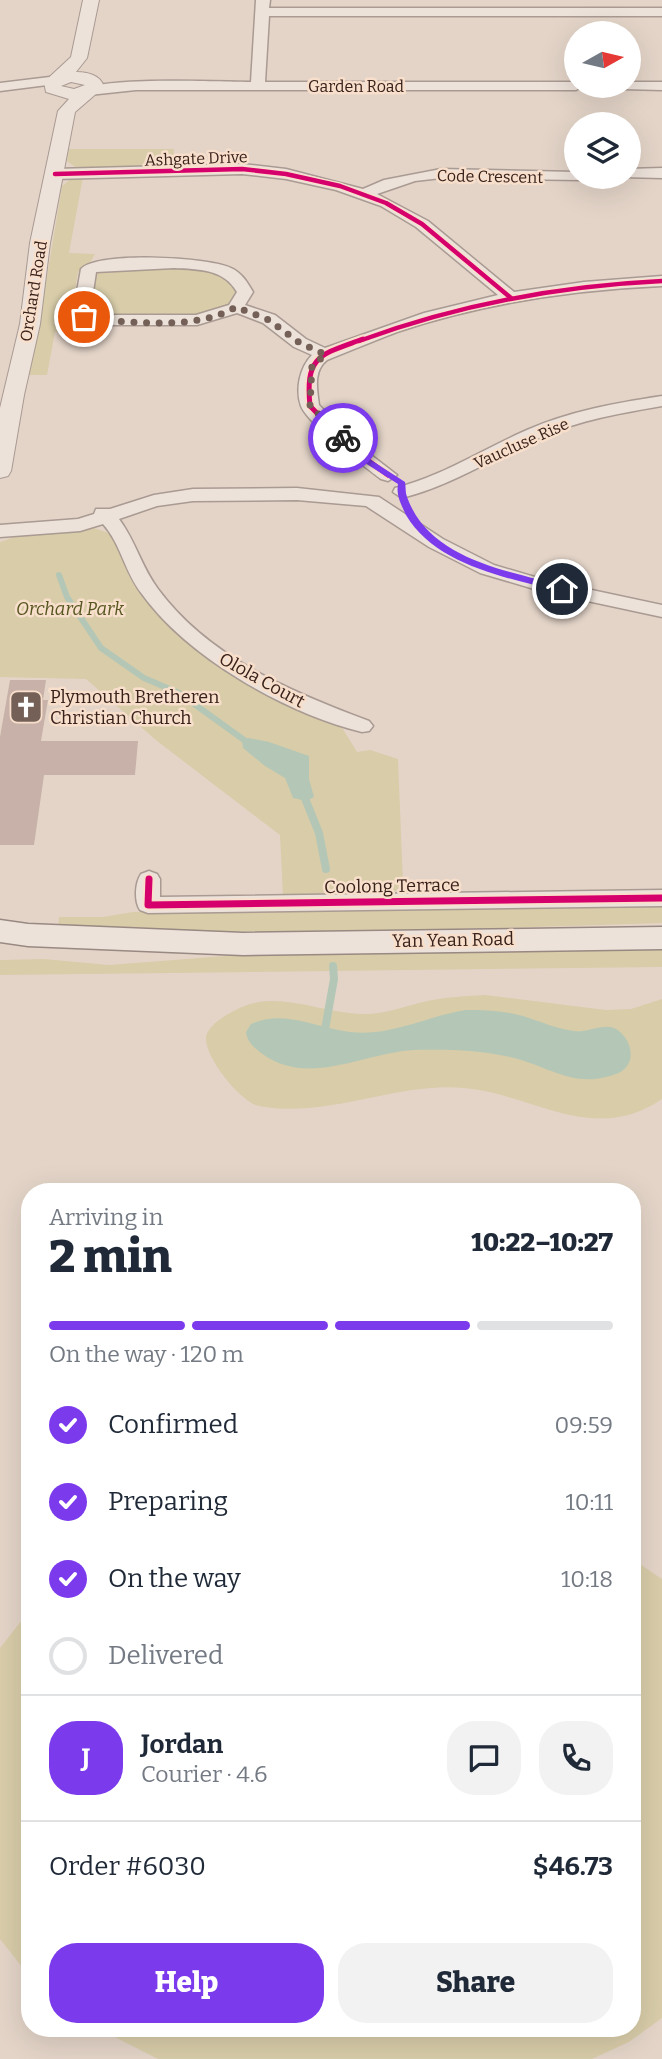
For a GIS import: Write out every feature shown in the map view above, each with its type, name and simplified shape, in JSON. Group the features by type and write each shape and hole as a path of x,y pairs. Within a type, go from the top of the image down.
{"main road":[{"name":"Yan Yean Road","path":"0,931 29,935 243,944 662,938"},
{"name":"Yan Yean Road","path":"0,956 57,954 123,959 243,944"}],"street":[{"path":"57,85 79,58 91,0"},
{"path":"258,86 263,6 566,6 662,12"},
{"path":"79,58 89,85"},
{"path":"57,85 67,111 89,85"},
{"path":"0,87 57,85 73,94 89,85"},
{"name":"Garden Road","path":"89,85 564,86"},
{"path":"641,86 662,86"},
{"name":"Orchard Road","path":"1,459 30,324 40,243 67,111"},
{"name":"Ashgate Drive","path":"55,174 143,174 242,169 312,179 365,194 422,224 511,298"},
{"path":"641,174 662,173"},
{"name":"Code Crescent","path":"365,194 391,181 425,176 564,177"},
{"path":"236,307 245,292 242,284 229,272 217,268 189,264 106,264 93,267 86,273 80,310 84,317 96,320 183,321 212,317 236,307 269,320 300,343 326,355"},
{"path":"421,531 397,485 352,449 310,406 312,365 326,355 414,322 511,298 591,285 662,281"},
{"name":"Vaucluse Rise","path":"397,485 444,479 521,439 559,424 662,401"},
{"path":"352,449 357,480 354,493 421,531 447,550 487,569 541,585 662,611"},
{"path":"296,494 375,474 397,485"},
{"path":"0,531 80,526 154,501 192,495 296,494 369,501 389,500 397,485"},
{"path":"0,521 111,514"},
{"name":"Olola Court","path":"111,514 124,536 138,574 164,610 199,643 219,659 261,684 366,731"},
{"path":"604,597 662,598"},
{"name":"Coolong Terrace","path":"149,879 148,905 662,898"}],"green space":[{"path":"69,149 174,149 172,169 78,169 67,161"},
{"path":"83,177 69,253 95,254 90,263 78,272 71,313 79,321 80,331 55,332 47,375 27,375 41,313 62,186 71,179"},
{"path":"179,267 218,272 236,287 234,298 226,306 194,316 101,317 88,309 94,273 98,271"},
{"name":"Orchard Park","path":"94,528 111,534 134,584 147,602 177,634 216,665 248,685 341,726 357,752 370,750 398,759 403,883 392,895 283,897 280,835 157,741 86,679 0,677 0,542 17,536"},
{"path":"662,905 662,923 360,931 58,930 59,917 103,917 133,912"},
{"path":"662,947 662,967 0,975 0,960 44,959 109,965 251,954"},
{"path":"485,995 606,1010 631,1009 662,999 662,1099 637,1112 612,1118 588,1118 563,1113 490,1092 464,1088 413,1090 311,1108 285,1109 259,1106 243,1097 225,1078 207,1047 207,1033 216,1022 250,1004 277,1001 369,1014 434,1000"},
{"path":"641,1565 662,1579 662,2018 641,2033"},
{"path":"21,1621 21,1966 0,1939 0,1648"},
{"path":"115,2037 636,2037 592,2059 158,2059"}],"shaded area":[{"path":"249,738 309,756 309,779 314,797 307,801 293,798 285,778 243,748 242,740"},
{"path":"466,1010 514,1014 574,1031 612,1027 626,1038 630,1060 621,1072 594,1079 570,1077 502,1055 452,1050 394,1052 336,1066 297,1068 279,1063 261,1053 251,1044 246,1032 251,1024 276,1018 350,1032 380,1032"}],"building":[{"path":"10,680 46,680 43,700 48,700 41,741 138,741 135,775 44,775 34,845 0,845 0,737"}],"waterway":[{"path":"59,575 67,597 101,648 144,678 179,693 251,745"},
{"path":"302,791 319,833 326,869"},
{"path":"324,1035 334,979 333,966"}],"cycle path":[{"path":"55,174 242,169 286,174 340,186 386,203 422,224 511,298"},
{"path":"388,475 352,449 310,406 309,373 313,364 321,357 392,329 506,298 584,286 662,281"},
{"path":"149,879 148,905 662,898"}],"way so far":[{"path":"84,317 96,320 183,321 212,317 236,307 269,320 295,340 326,355 317,360 310,371 310,406 316,415 343,438"}],"place":[{"name":"Plymouth Bretheren Christian Church","path":"26,707"}],"route":[{"path":"343,438 352,449 402,483 401,494 410,513 421,531 436,543 487,569 562,589"}]}
